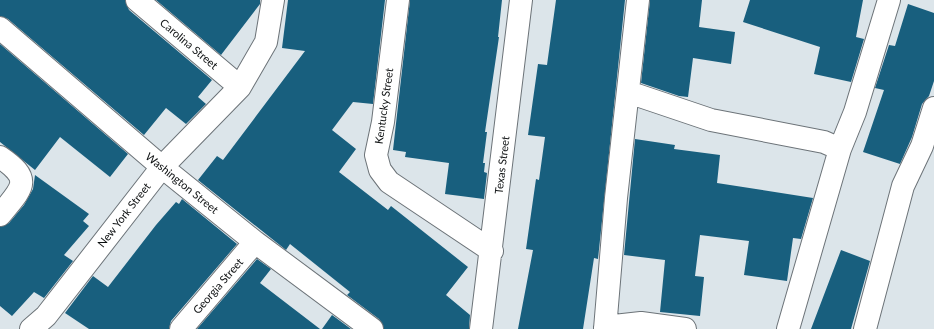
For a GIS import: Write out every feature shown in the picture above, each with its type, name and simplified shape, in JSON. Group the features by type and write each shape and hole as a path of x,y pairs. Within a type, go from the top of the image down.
{"street":[{"name":"Carolina Street","path":"138,0 240,87"},
{"name":"New York Street","path":"31,329 46,316 162,167 240,87 266,42 272,0"},
{"name":"Kentucky Street","path":"398,0 382,122 376,155 380,170 389,182 492,251"},
{"name":"Texas Street","path":"481,329 492,251 522,0"},
{"path":"638,0 616,198 605,328 641,323 686,329"},
{"path":"788,329 840,149 854,112 889,0"},
{"name":"Washington Street","path":"0,28 162,167 255,242 372,329"},
{"path":"628,92 711,120 824,142 840,149"},
{"path":"865,329 903,186 928,148 934,108"},
{"path":"0,157 15,168 21,178 21,190 0,215"},
{"name":"Georgia Street","path":"183,328 255,242"}],"building":[{"path":"0,0 125,0 129,10 212,80 198,97 206,104 186,124 166,108 144,135 8,19 0,16"},
{"path":"156,0 260,0 260,4 221,55"},
{"path":"288,0 385,0 373,104 353,102 332,130 356,149 339,172 388,210 391,206 468,267 446,295 470,315 469,329 384,329 379,319 347,295 350,292 290,244 286,250 198,180 217,156 223,160 305,51 282,48"},
{"path":"410,0 502,0 499,37 485,132 487,132 483,163 485,163 484,172 487,173 484,199 445,194 449,163 405,157 406,152 393,150"},
{"path":"556,0 625,0 598,259 594,258 583,329 518,329 533,250 526,249 536,179 539,180 545,137 528,135 538,64 547,65"},
{"path":"650,0 702,0 699,27 735,32 731,64 693,58 688,97 679,96 641,83"},
{"path":"750,0 863,0 856,37 864,39 851,82 814,74 820,47 743,22"},
{"path":"908,4 934,13 934,81 929,96 922,104 912,137 900,164 863,152 884,90 875,88 889,45 895,46"},
{"path":"0,44 128,154 110,177 60,137 35,170 0,142"},
{"path":"635,139 675,145 674,149 720,155 717,183 813,198 801,239 793,238 787,281 744,275 749,241 700,235 695,276 704,277 700,316 660,312 665,260 624,255"},
{"path":"35,175 89,214 83,221 89,226 64,255 73,261 44,298 34,292 12,316 0,306 0,227 9,223 24,205 33,189"},
{"path":"182,199 237,244 171,321 169,329 89,329 65,313 93,276 108,287 156,225 176,202 179,204"},
{"path":"841,250 870,261 851,329 811,329"},
{"path":"257,259 271,269 260,283 320,329 197,329"},
{"path":"332,315 351,329 322,329"}]}
